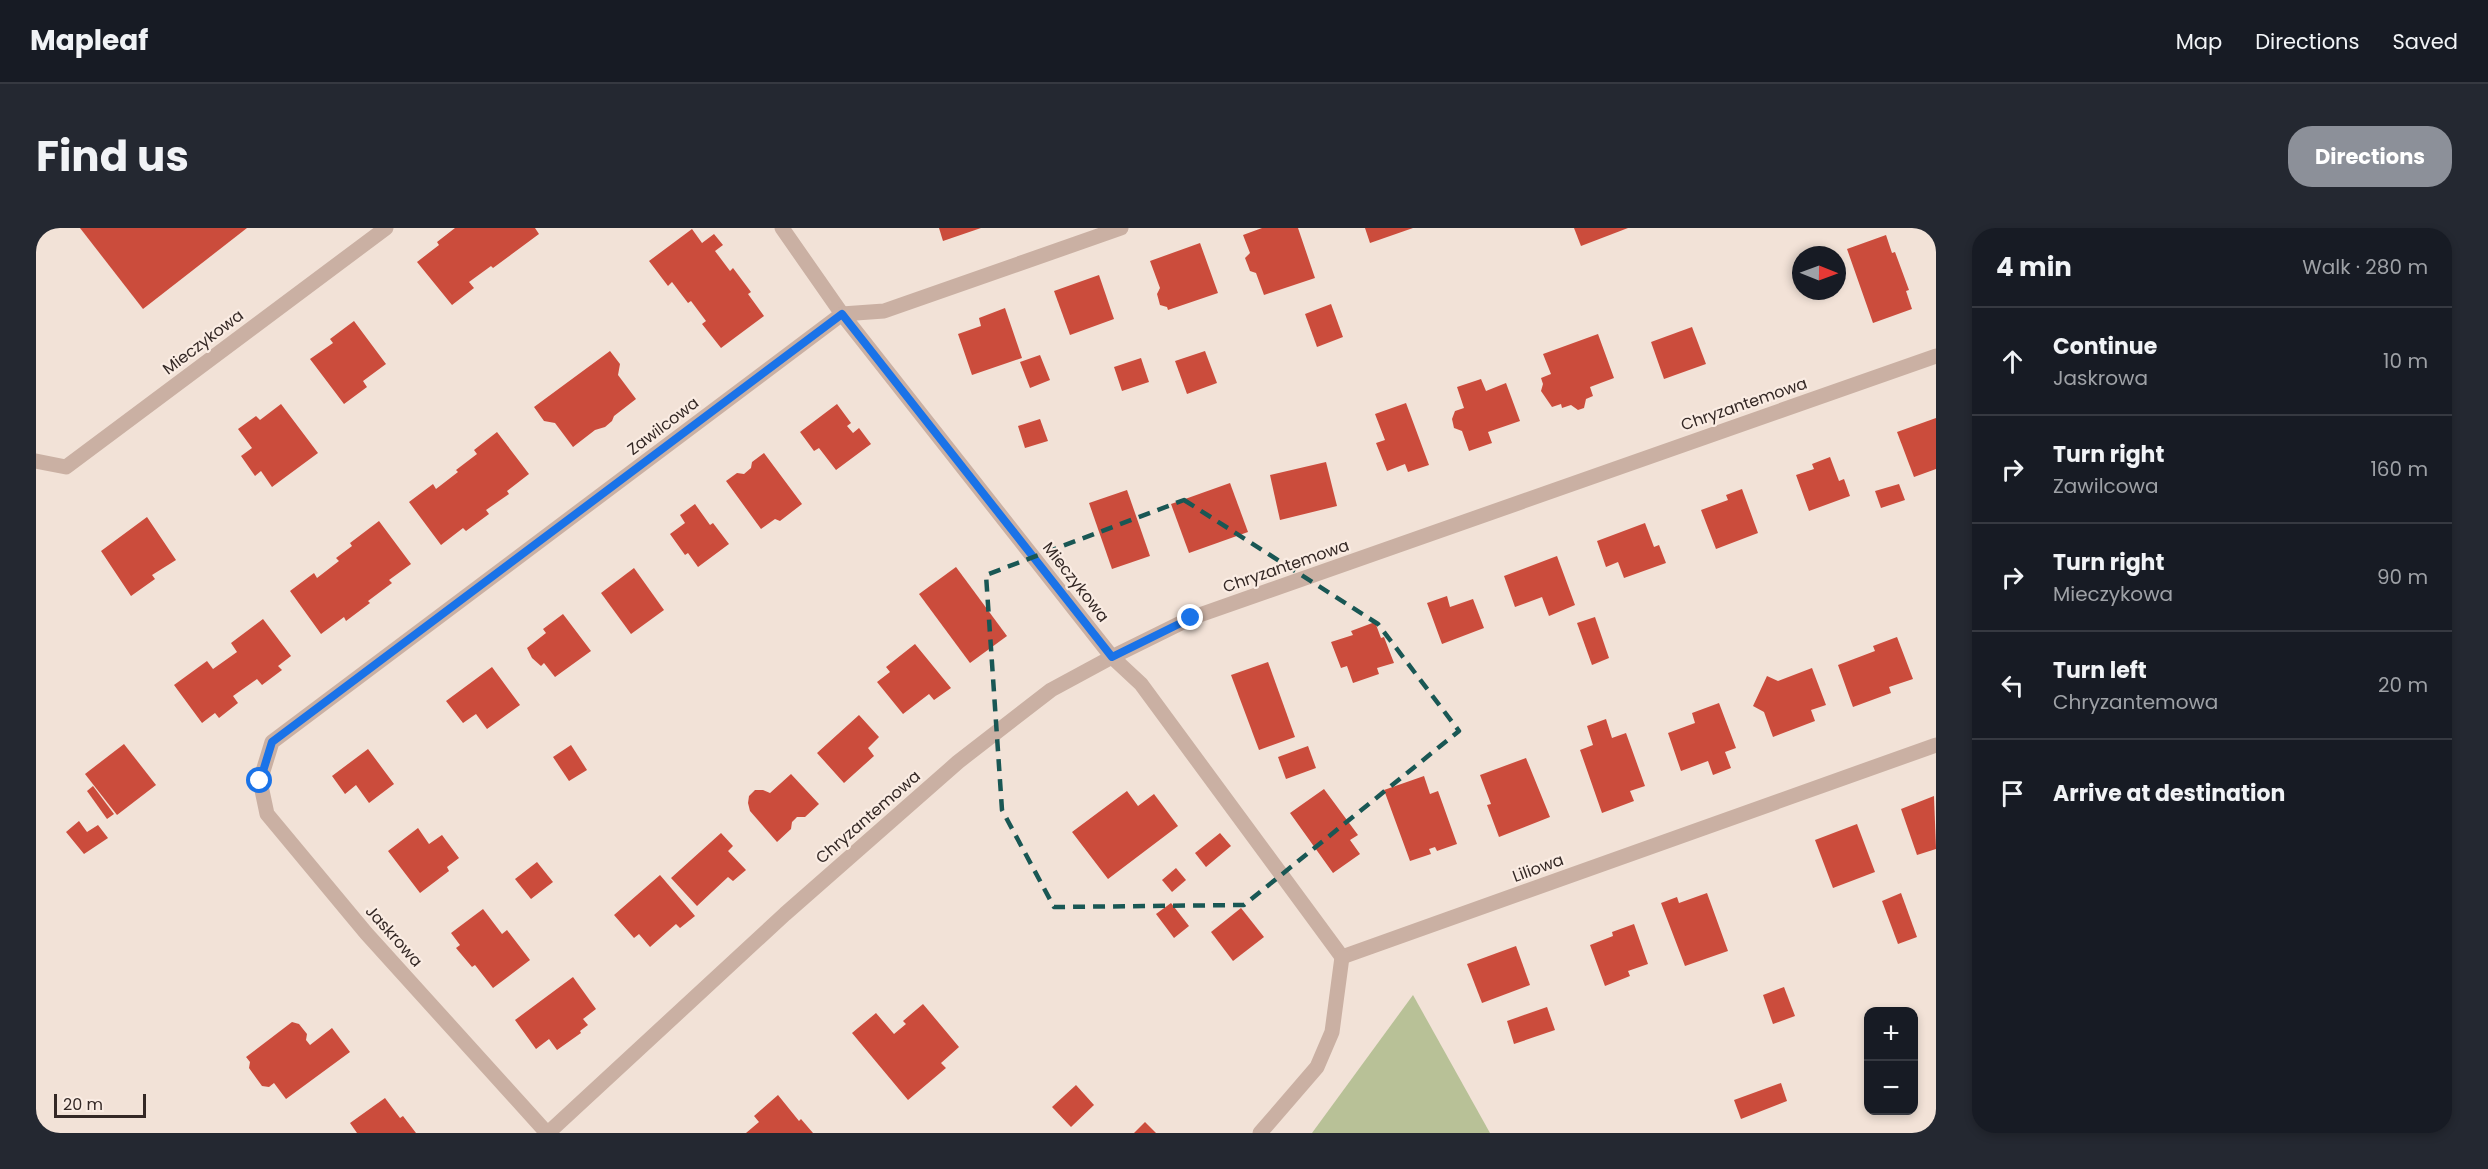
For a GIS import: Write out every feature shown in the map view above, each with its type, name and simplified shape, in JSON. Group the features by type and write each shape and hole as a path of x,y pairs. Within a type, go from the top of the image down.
{"street":[{"name":"Mieczykowa","path":"36,461 66,467 386,228"},
{"name":"Mieczykowa","path":"782,228 842,314 1112,657 1141,684 1342,957"},
{"path":"842,314 884,311 1121,228"},
{"name":"Zawilcowa","path":"272,742 842,314"},
{"name":"Chryzantemowa","path":"548,1133 785,914 958,762 1051,690 1191,618 1936,356"},
{"name":"Jaskrowa","path":"272,742 260,781 267,814 366,933 548,1133"},
{"name":"Liliowa","path":"1342,957 1936,745"},
{"path":"1260,1133 1317,1067 1332,1032 1342,957"}],"highlighted area":[{"path":"1184,500 1378,624 1459,731 1244,905 1054,907 1002,810 986,575"}],"green space":[{"path":"1413,995 1490,1133 1312,1133"}],"building":[{"path":"80,228 247,228 143,309"},
{"path":"455,228 535,228 539,234 493,268 491,266 469,282 474,288 452,305 417,262 439,245 437,242"},
{"path":"939,228 981,228 943,241"},
{"path":"1262,228 1298,228 1315,278 1264,295 1256,273 1250,271 1245,258 1250,253 1243,235"},
{"path":"1365,228 1413,228 1370,243"},
{"path":"1574,228 1628,228 1581,246"},
{"path":"692,229 702,243 714,234 723,245 715,251 730,271 733,268 751,292 748,294 764,316 721,348 702,324 706,321 691,301 688,303 672,282 668,286 649,261"},
{"path":"1886,235 1909,290 1906,291 1912,309 1873,323 1847,249"},
{"path":"1200,243 1218,293 1168,310 1167,307 1160,305 1157,294 1160,288 1150,261"},
{"path":"1099,275 1114,319 1070,335 1054,291"},
{"path":"1331,304 1343,337 1317,347 1305,314"},
{"path":"1005,308 1022,358 972,375 958,334 981,326 979,318"},
{"path":"354,321 386,364 363,381 367,387 344,404 310,359 333,343 330,339"},
{"path":"1692,327 1706,364 1664,379 1651,342"},
{"path":"1598,334 1614,378 1590,387 1593,396 1586,399 1584,408 1578,410 1571,405 1562,408 1561,404 1552,407 1541,391 1543,384 1541,378 1551,374 1543,354"},
{"path":"610,351 620,364 618,375 636,399 614,416 605,427 595,430 573,447 555,423 544,421 534,407"},
{"path":"1205,351 1217,383 1187,394 1175,361"},
{"path":"1040,355 1050,380 1030,388 1020,362"},
{"path":"1141,358 1149,382 1122,391 1114,367"},
{"path":"1481,379 1486,391 1506,383 1520,421 1488,432 1492,443 1469,451 1462,431 1454,428 1452,419 1455,411 1464,408 1457,387"},
{"path":"1406,403 1429,465 1408,472 1405,464 1387,471 1376,443 1385,440 1375,414"},
{"path":"281,404 318,453 272,487 261,471 255,476 241,456 252,448 238,429 256,416 260,420"},
{"path":"837,404 851,423 847,426 853,433 859,428 871,444 836,470 819,448 814,451 800,432"},
{"path":"1936,418 1936,469 1914,477 1897,432"},
{"path":"1040,419 1048,441 1025,448 1018,426"},
{"path":"497,432 529,474 507,491 509,494 486,510 489,514 466,531 463,528 441,545 409,502 433,484 436,489 458,472 456,470 477,454 474,450"},
{"path":"764,453 802,504 780,521 775,519 761,529 726,481 737,473 744,474 751,468 752,462"},
{"path":"1830,457 1839,481 1844,479 1850,496 1809,511 1796,475 1814,469 1812,464"},
{"path":"1326,462 1337,506 1280,520 1270,475"},
{"path":"1230,483 1248,532 1189,553 1171,504"},
{"path":"1899,484 1905,500 1881,508 1875,491"},
{"path":"1742,489 1758,533 1716,549 1701,510 1728,500 1726,495"},
{"path":"1127,490 1150,556 1112,569 1089,503"},
{"path":"695,504 710,525 713,523 729,544 698,567 688,553 685,555 670,534 685,523 680,515"},
{"path":"147,517 176,560 152,575 155,579 131,596 101,551"},
{"path":"379,521 411,564 389,580 392,583 368,601 370,603 346,621 344,617 321,634 290,591 314,573 317,578 339,561 336,558 352,546 350,543"},
{"path":"1645,523 1654,547 1659,545 1666,563 1624,578 1618,562 1606,567 1597,541"},
{"path":"1557,556 1575,605 1549,616 1542,597 1515,607 1504,576"},
{"path":"956,567 1007,636 970,663 919,594"},
{"path":"634,568 664,610 631,634 601,593"},
{"path":"1447,596 1450,607 1473,599 1484,628 1442,644 1427,603"},
{"path":"563,614 591,651 555,677 544,663 541,666 532,658 527,648 546,633 543,629"},
{"path":"1595,617 1609,658 1592,665 1577,623"},
{"path":"263,619 291,656 278,666 282,670 262,685 257,679 233,696 238,703 219,718 215,713 202,723 174,685 207,661 213,669 237,652 231,643"},
{"path":"1375,622 1381,638 1384,637 1394,663 1377,668 1379,674 1353,683 1347,666 1341,668 1331,642 1353,635 1351,631"},
{"path":"1897,637 1913,679 1889,687 1891,693 1853,707 1838,665 1875,651 1873,646"},
{"path":"915,644 951,688 934,700 929,694 903,714 877,682 890,672 886,667"},
{"path":"1268,662 1295,737 1259,750 1231,675"},
{"path":"492,667 520,705 487,729 476,714 463,723 446,701"},
{"path":"1812,668 1826,705 1811,710 1815,721 1773,737 1764,712 1753,706 1767,676 1778,681"},
{"path":"1719,703 1736,748 1725,752 1731,768 1713,775 1708,761 1681,771 1668,733 1695,723 1692,713"},
{"path":"859,715 879,737 868,748 874,756 844,783 817,753"},
{"path":"1606,719 1612,738 1626,733 1645,786 1630,791 1634,801 1602,813 1580,750 1593,745 1587,726"},
{"path":"124,744 156,785 117,815 85,774"},
{"path":"571,745 587,770 569,781 553,757"},
{"path":"1308,746 1316,768 1286,779 1278,757"},
{"path":"368,749 394,784 369,803 356,785 345,794 332,776"},
{"path":"1526,758 1550,817 1499,837 1487,805 1491,804 1480,775"},
{"path":"791,774 819,804 805,817 797,817 792,822 791,829 777,842 750,811 749,796 755,790 770,793"},
{"path":"1424,776 1430,794 1438,791 1457,844 1437,851 1435,847 1429,849 1431,854 1410,861 1384,790"},
{"path":"93,786 114,814 107,819 87,791"},
{"path":"1324,789 1358,835 1350,840 1360,854 1333,873 1290,813"},
{"path":"1127,791 1138,806 1154,794 1178,826 1108,879 1072,832"},
{"path":"1934,796 1936,849 1917,855 1901,809"},
{"path":"79,821 87,832 98,825 108,838 84,854 66,832"},
{"path":"1857,824 1875,872 1833,888 1815,840"},
{"path":"418,828 429,844 442,835 459,858 447,867 449,871 420,893 388,851"},
{"path":"721,833 733,846 728,851 746,870 733,881 728,877 697,906 671,878"},
{"path":"1220,833 1231,846 1206,867 1195,853"},
{"path":"537,862 553,882 531,899 515,879"},
{"path":"1176,868 1186,880 1172,892 1162,880"},
{"path":"660,875 695,916 680,928 676,924 650,947 639,934 634,938 614,915"},
{"path":"1707,893 1728,951 1685,966 1661,903 1677,897 1679,903"},
{"path":"1901,893 1917,937 1898,944 1882,901"},
{"path":"1171,903 1189,926 1174,938 1156,914"},
{"path":"1241,908 1264,937 1233,961 1211,932"},
{"path":"483,909 502,934 507,930 530,960 493,988 475,965 472,967 456,948 460,945 451,933"},
{"path":"1634,924 1648,964 1628,971 1630,976 1605,986 1590,945 1613,936 1612,932"},
{"path":"1516,946 1530,985 1482,1003 1467,964"},
{"path":"573,977 596,1009 583,1019 588,1025 580,1031 581,1033 557,1050 549,1039 536,1049 515,1020"},
{"path":"1784,987 1795,1016 1773,1024 1763,995"},
{"path":"923,1004 959,1047 941,1063 946,1068 908,1100 852,1033 876,1013 894,1034 906,1024 903,1021"},
{"path":"1547,1007 1555,1030 1514,1044 1507,1021"},
{"path":"292,1022 299,1024 307,1034 306,1040 310,1045 332,1028 350,1052 286,1099 274,1083 269,1087 262,1086 249,1068 250,1062 246,1057"},
{"path":"1781,1083 1787,1101 1741,1119 1734,1100"},
{"path":"1076,1085 1094,1105 1071,1127 1052,1107"},
{"path":"778,1095 799,1121 801,1119 813,1133 746,1133 759,1122 754,1116"},
{"path":"385,1098 400,1118 403,1116 416,1133 357,1133 350,1123"},
{"path":"1145,1122 1156,1133 1134,1133"}],"route":[{"path":"260,781 272,742 842,314 1112,657 1191,618"}]}
